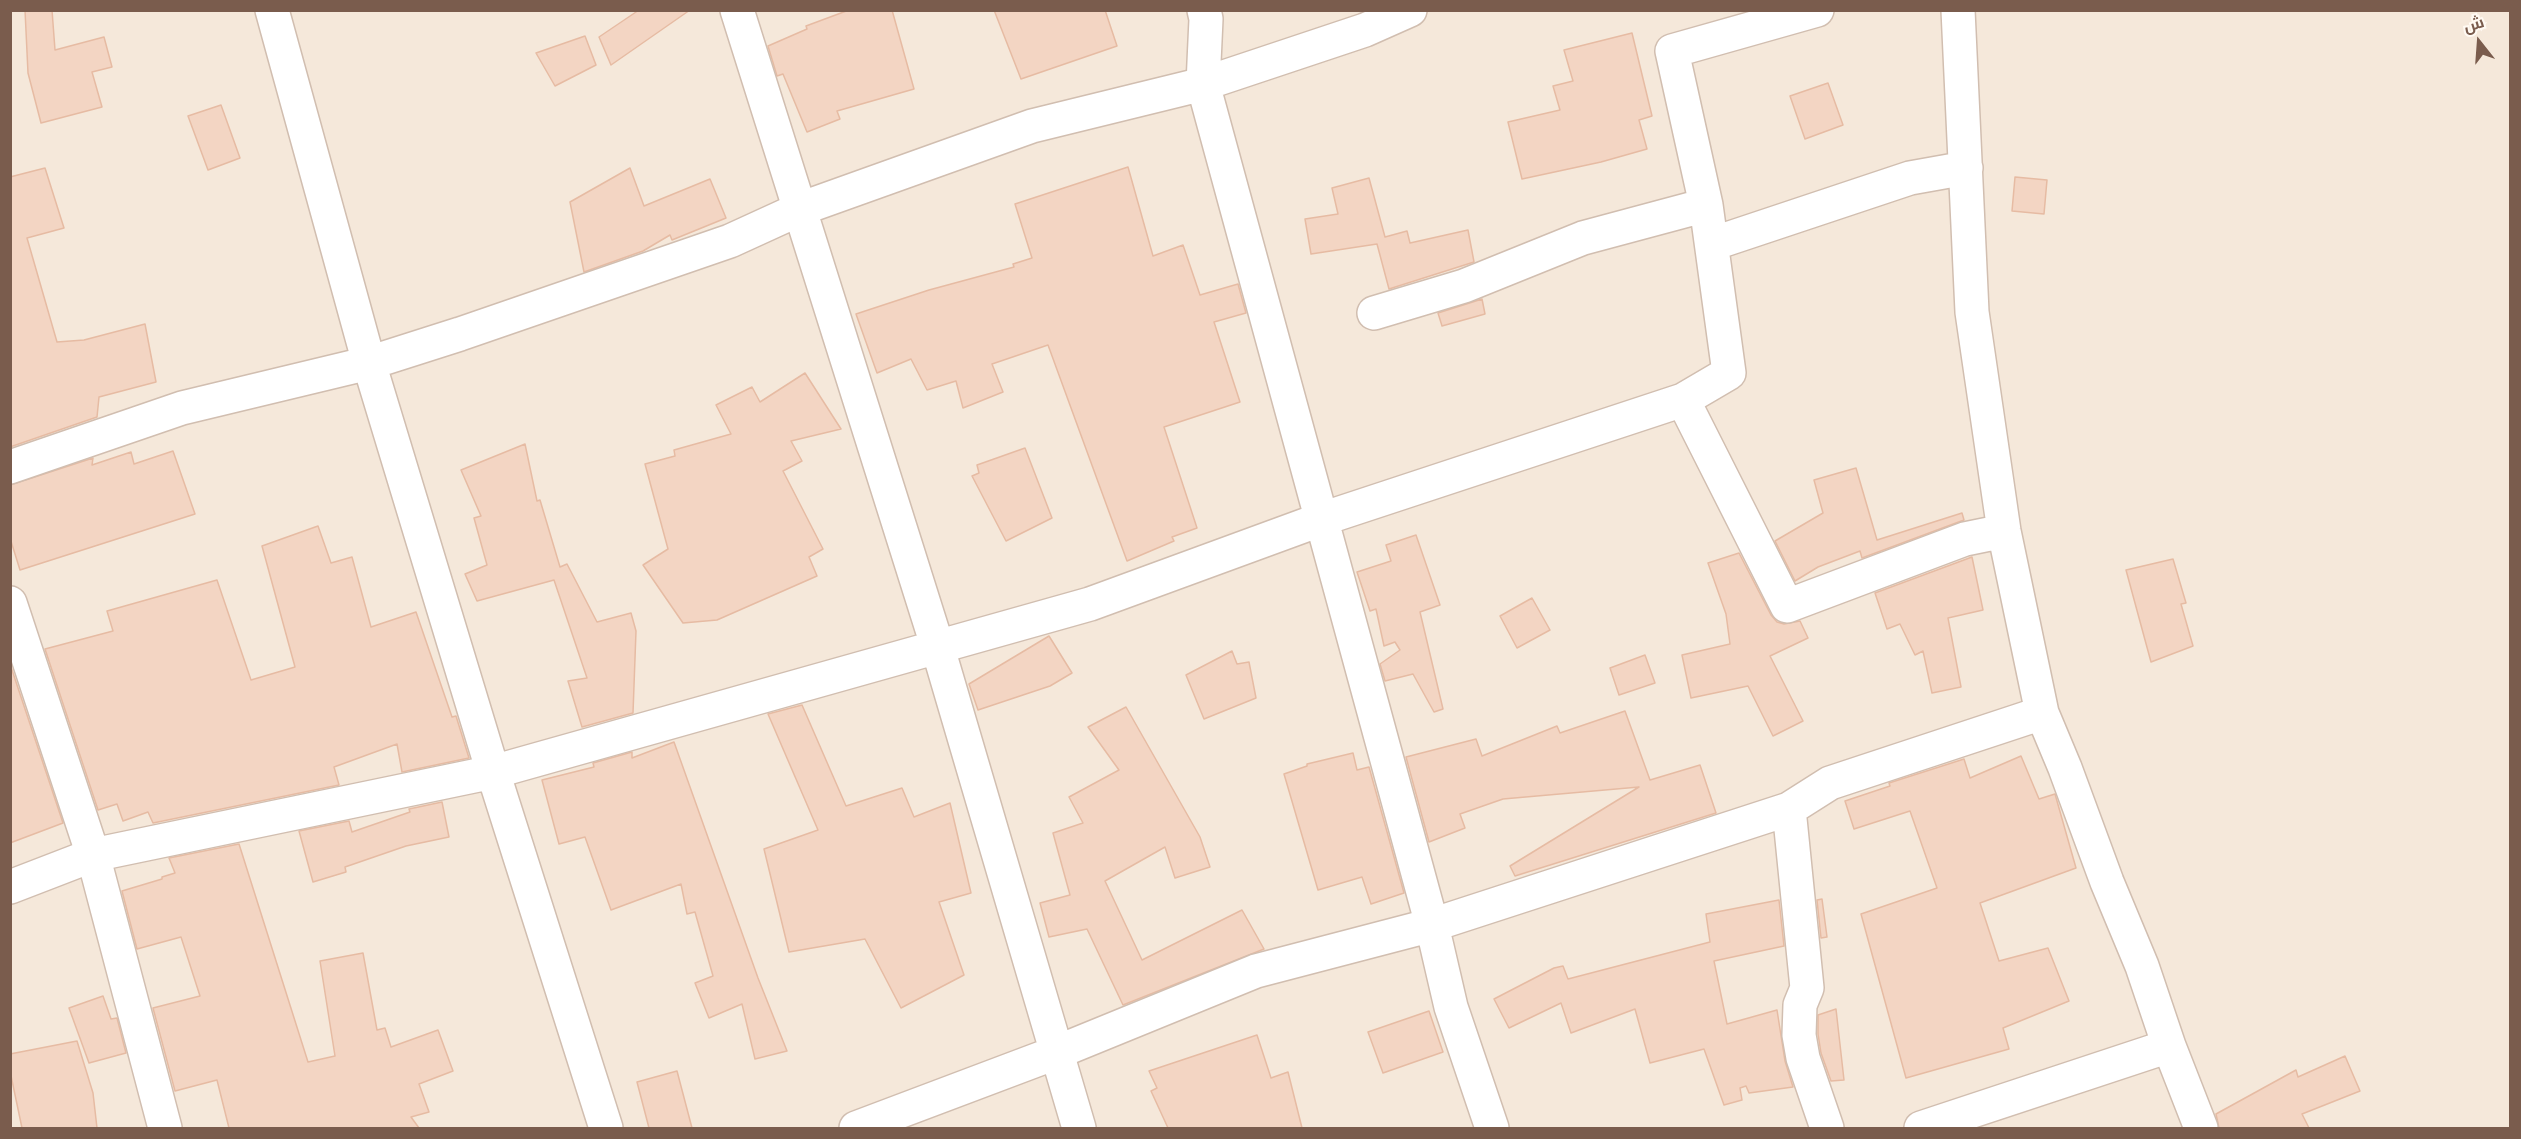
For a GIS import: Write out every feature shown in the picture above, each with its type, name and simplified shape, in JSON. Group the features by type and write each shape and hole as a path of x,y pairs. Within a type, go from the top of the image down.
{"street":[{"path":"272,10 369,363 493,772 606,1128"},
{"path":"737,10 937,645 1054,1053 1078,1128"},
{"path":"1204,10 1206,19 1203,84 1432,925 1451,1008 1492,1128"},
{"path":"10,467 182,408 369,363 730,241 801,209 1032,126 1203,84 1365,30 1410,10"},
{"path":"10,887 93,855 493,772 937,645 1090,604 1322,519 1683,400 1730,373 1706,205 1672,51 1817,10"},
{"path":"1958,10 1972,312 2004,531 2042,713 2142,966 2169,1046 2201,1128"},
{"path":"1712,244 1910,178 1966,168"},
{"path":"1374,313 1464,286 1583,238 1706,205"},
{"path":"1683,400 1787,606 1965,539 2004,531"},
{"path":"10,603 93,855 165,1128"},
{"path":"856,1128 1054,1053 1256,970 1432,925 1789,809 1830,783 2042,713"},
{"path":"1789,809 1807,988 1800,1005 1798,1035 1803,1058 1827,1128"},
{"path":"1922,1128 2169,1046"}],"shaded area":[{"path":"10,11 2510,11 2510,1128 11,1128"}],"building":[{"path":"25,10 52,10 55,50 104,37 112,67 92,72 102,107 41,123 28,73"},
{"path":"639,10 690,10 611,65 599,37"},
{"path":"849,10 892,10 914,89 837,111 840,119 807,132 783,74 777,76 768,46 807,29 806,26"},
{"path":"994,10 1105,10 1117,46 1021,79"},
{"path":"1632,33 1652,116 1639,120 1647,149 1601,162 1522,179 1508,122 1560,110 1553,86 1573,81 1564,50"},
{"path":"585,36 596,65 555,86 536,53"},
{"path":"1828,83 1843,125 1805,139 1790,96"},
{"path":"221,105 240,158 208,170 188,116"},
{"path":"1128,167 1153,256 1183,245 1200,295 1238,284 1246,313 1214,322 1240,402 1164,427 1197,528 1172,537 1174,541 1127,561 1048,345 992,364 1003,392 963,408 956,381 927,390 911,359 877,373 856,314 929,290 1014,267 1013,264 1032,258 1015,204"},
{"path":"45,168 64,228 27,238 57,342 84,340 145,324 156,382 99,397 97,417 10,447 10,177"},
{"path":"630,168 644,206 710,179 726,218 672,240 670,235 643,251 584,272 570,202"},
{"path":"2015,177 2047,180 2044,214 2012,211"},
{"path":"1369,178 1385,237 1407,231 1410,243 1468,230 1474,262 1389,289 1377,244 1311,254 1305,219 1338,214 1332,188"},
{"path":"1482,299 1485,314 1442,326 1438,313"},
{"path":"805,373 841,429 791,441 802,461 783,471 823,549 809,557 817,576 717,620 683,623 643,565 668,549 645,464 675,456 674,450 731,434 716,405 752,387 760,402"},
{"path":"525,444 537,501 540,500 560,567 567,564 597,622 631,613 636,631 633,713 582,727 568,681 587,678 554,580 477,601 465,574 487,565 474,518 481,516 461,470"},
{"path":"1025,448 1052,518 1006,541 972,476 979,473 977,465"},
{"path":"173,451 195,514 20,570 10,538 10,485 93,458 92,465 131,452 134,464"},
{"path":"1856,468 1877,540 1962,513 1964,520 1862,558 1860,551 1818,567 1795,581 1775,541 1823,513 1814,480"},
{"path":"318,526 331,563 352,557 371,627 416,612 452,717 456,716 469,758 402,772 397,744 334,767 339,785 153,823 148,812 123,821 117,804 98,810 45,649 113,631 107,611 217,580 251,680 295,667 262,546"},
{"path":"1416,535 1440,605 1420,612 1443,709 1434,712 1413,674 1385,681 1380,664 1400,650 1395,642 1384,646 1376,609 1370,611 1357,572 1391,561 1386,545"},
{"path":"1739,553 1771,615 1777,622 1784,624 1800,621 1808,638 1770,656 1803,721 1773,736 1748,686 1691,698 1682,655 1730,644 1726,614 1708,563"},
{"path":"1972,557 1983,610 1948,618 1961,687 1932,693 1923,651 1915,655 1900,624 1887,629 1875,593"},
{"path":"2173,559 2186,603 2181,604 2193,646 2151,662 2126,570"},
{"path":"1532,598 1550,630 1517,648 1500,616"},
{"path":"1049,636 1072,673 1050,686 978,710 969,684"},
{"path":"1232,651 1237,664 1249,662 1256,698 1204,719 1186,675"},
{"path":"1645,655 1655,683 1619,695 1610,668"},
{"path":"10,664 63,823 10,843"},
{"path":"802,705 846,806 902,788 914,817 950,803 971,893 939,902 964,975 901,1008 865,939 789,952 764,849 818,830 768,714"},
{"path":"1126,707 1200,837 1210,867 1175,878 1165,847 1105,881 1142,960 1242,910 1264,949 1123,1005 1087,929 1049,937 1040,903 1070,895 1053,833 1083,823 1069,797 1119,770 1088,727"},
{"path":"1625,711 1650,780 1700,765 1716,813 1515,876 1510,866 1639,787 1503,799 1460,814 1465,828 1429,842 1406,757 1476,739 1482,756 1557,726 1560,733"},
{"path":"674,742 758,978 787,1051 755,1059 742,1004 709,1018 695,983 713,976 695,912 687,914 681,884 611,910 585,837 559,844 542,780 594,767 593,763 632,752 632,758"},
{"path":"1353,753 1357,770 1369,767 1404,893 1371,904 1362,877 1318,890 1284,774 1307,766 1307,764"},
{"path":"2021,756 2039,799 2055,794 2076,868 1980,903 1999,961 2048,948 2069,1001 2003,1028 2009,1049 1906,1078 1861,914 1937,888 1910,811 1854,829 1845,801 1890,786 1889,783 1964,759 1970,778"},
{"path":"442,802 449,837 406,846 345,867 346,872 313,882 299,831 349,821 352,832 410,812 409,809"},
{"path":"239,844 308,1062 335,1056 320,961 363,953 377,1030 385,1028 391,1047 438,1030 453,1071 419,1084 429,1112 411,1117 419,1128 229,1128 217,1080 175,1091 153,1008 200,996 181,937 137,949 122,891 175,873 169,858"},
{"path":"1822,899 1827,937 1821,938 1817,900"},
{"path":"1779,900 1784,946 1714,961 1727,1024 1777,1010 1785,1061 1793,1087 1749,1093 1746,1086 1740,1088 1742,1100 1724,1105 1704,1049 1650,1063 1635,1009 1571,1033 1561,1003 1509,1028 1494,999 1554,968 1563,966 1568,979 1710,942 1706,914"},
{"path":"103,996 111,1019 117,1018 126,1053 89,1063 69,1008"},
{"path":"1836,1009 1844,1080 1831,1081 1821,1053 1818,1015"},
{"path":"1429,1011 1443,1052 1383,1073 1368,1032"},
{"path":"1257,1035 1271,1078 1288,1072 1302,1128 1168,1128 1151,1091 1157,1088 1149,1071"},
{"path":"77,1041 93,1093 97,1128 22,1128 10,1071 10,1054"},
{"path":"2345,1056 2360,1091 2302,1114 2309,1128 2219,1128 2216,1114 2296,1070 2298,1077"},
{"path":"677,1071 692,1128 649,1128 637,1082"}]}
